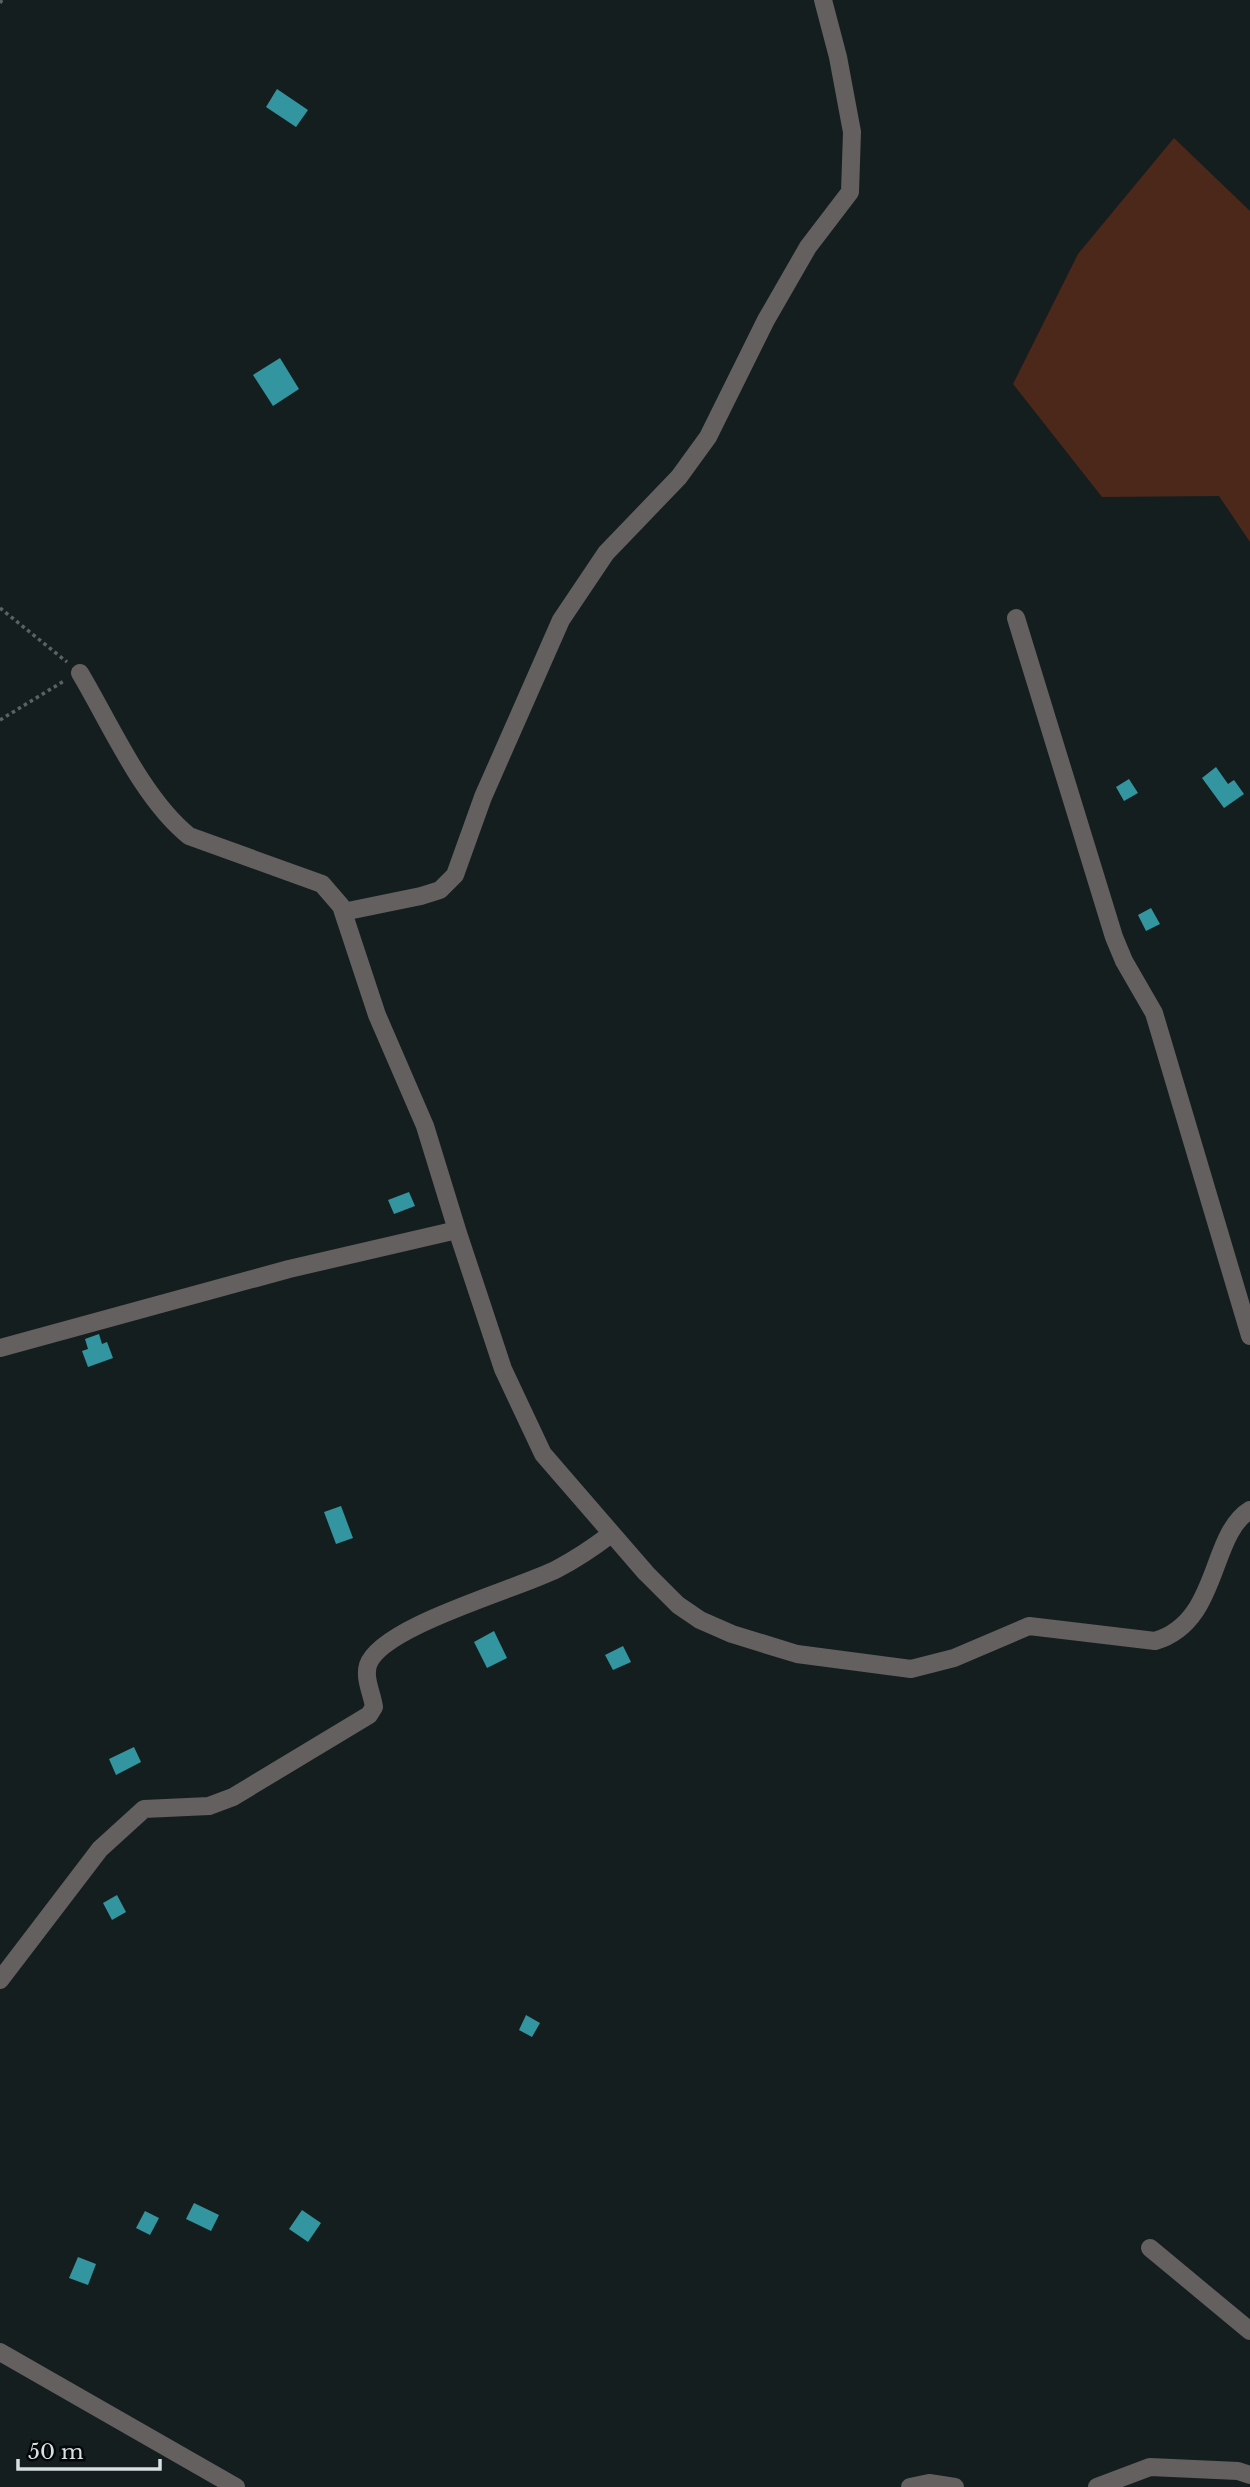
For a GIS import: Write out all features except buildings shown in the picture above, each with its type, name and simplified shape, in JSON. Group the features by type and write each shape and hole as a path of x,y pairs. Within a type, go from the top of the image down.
{"street":[{"path":"343,912 440,890 455,875 498,763 561,620 606,553 679,477 708,437 766,320 808,247 850,192 852,132 838,57 822,0"},
{"path":"1016,618 1114,937 1124,961 1154,1013 1250,1336"},
{"path":"80,673 134,766 165,814 177,827 189,836 322,884 343,912 377,1015 425,1126 503,1369 533,1436 556,1471 678,1605 700,1620 732,1634 797,1654 911,1669 954,1658 1029,1626 1155,1642 1172,1636 1200,1602 1232,1533 1250,1510"},
{"path":"0,1348 289,1269 457,1230"},
{"path":"0,1980 100,1849 144,1809 209,1806 264,1779 369,1715 374,1707 367,1683 368,1664 390,1641 413,1627 558,1569 611,1534"},
{"path":"1150,2248 1250,2331"},
{"path":"0,2352 236,2487"},
{"path":"1097,2487 1150,2468 1240,2478"},
{"path":"911,2487 929,2483 955,2487"}],"path":[{"path":"0,608 80,673 0,720"}],"shaded area":[{"path":"1174,138 1250,211 1250,542 1219,496 1102,497 1013,384 1078,254"}]}
